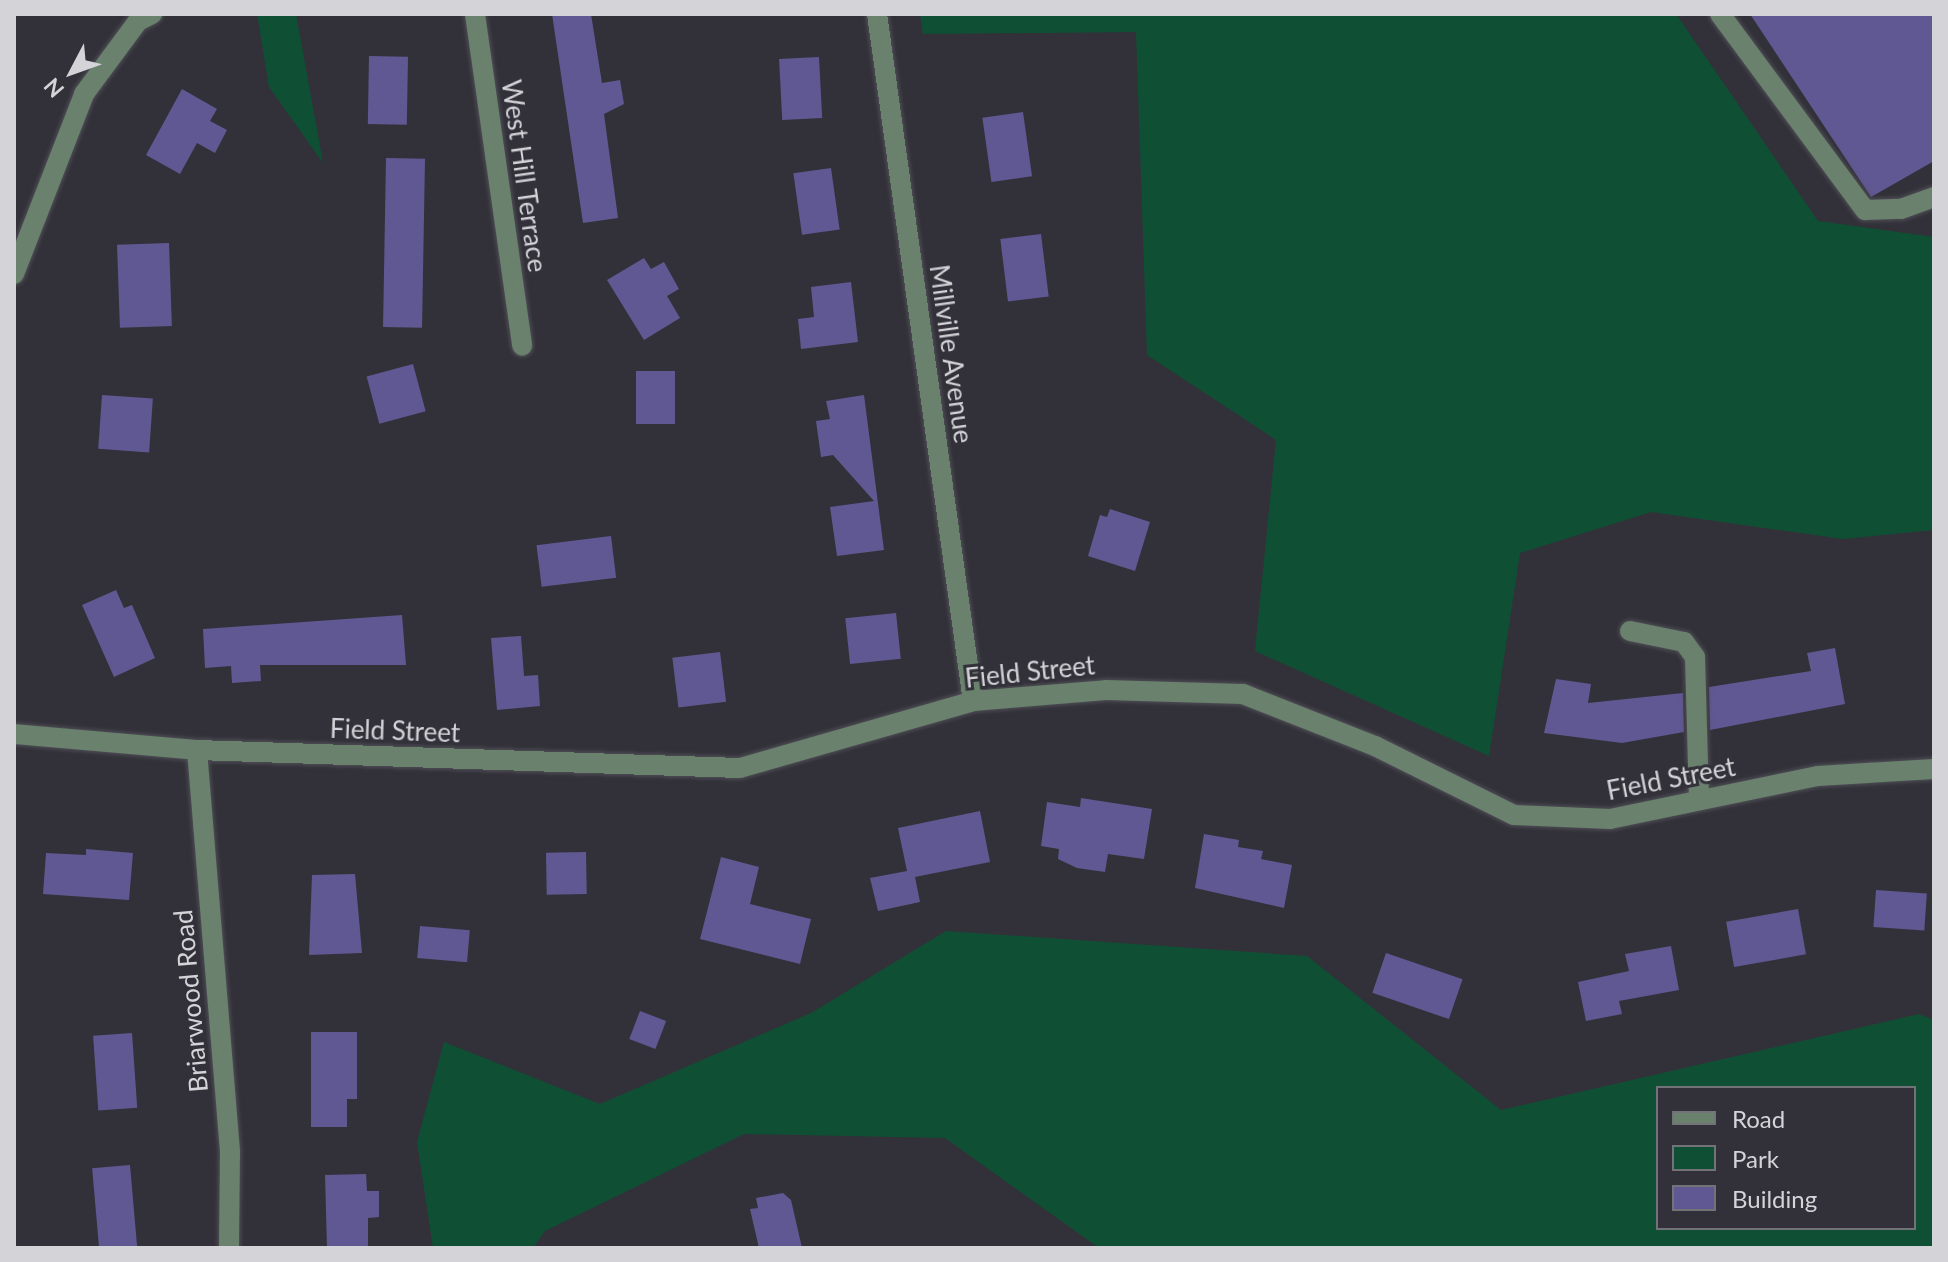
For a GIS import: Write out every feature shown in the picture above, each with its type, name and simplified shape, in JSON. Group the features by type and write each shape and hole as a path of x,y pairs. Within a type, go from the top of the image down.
{"street":[{"path":"14,274 84,94 138,21 152,14"},
{"name":"West Hill Terrace","path":"475,14 522,346"},
{"name":"Millville Avenue","path":"877,14 973,701"},
{"path":"1720,14 1865,210 1901,209 1934,197"},
{"path":"1630,631 1684,642 1695,657 1699,800"},
{"name":"Field Street","path":"14,734 197,750 740,768 973,701 1106,690 1243,694 1375,746 1514,815 1610,819 1818,776 1934,769"},
{"name":"Briarwood Road","path":"197,750 230,1151 229,1248"}],"green space":[{"path":"257,14 296,14 323,163 269,87"},
{"path":"920,14 1676,14 1818,221 1934,237 1934,530 1843,539 1651,512 1520,553 1489,756 1255,651 1276,440 1147,355 1136,32 923,34"},
{"path":"946,931 1307,956 1501,1110 1919,1014 1934,1020 1934,1248 1099,1248 945,1138 744,1134 545,1231 533,1248 433,1248 417,1142 444,1042 600,1104 811,1013"}],"building":[{"path":"552,14 591,14 602,83 620,80 624,104 604,114 618,218 583,223"},
{"path":"1750,14 1934,14 1934,161 1871,197"},
{"path":"369,56 408,57 407,125 368,124"},
{"path":"819,57 822,118 782,120 779,59"},
{"path":"182,89 217,109 210,121 227,130 215,153 197,143 180,174 146,155"},
{"path":"1023,112 1032,176 991,182 982,118"},
{"path":"386,158 425,159 422,328 383,327"},
{"path":"831,168 840,229 802,235 793,173"},
{"path":"1041,234 1049,297 1008,302 1000,239"},
{"path":"169,243 172,326 120,328 117,245"},
{"path":"644,258 651,269 664,262 679,289 667,296 680,318 644,340 607,280"},
{"path":"851,282 858,342 801,349 798,319 814,317 811,287"},
{"path":"413,364 426,411 379,424 367,376"},
{"path":"636,371 675,371 675,424 636,424"},
{"path":"102,395 153,399 149,452 98,449"},
{"path":"864,395 884,550 837,556 830,507 874,501 833,455 821,457 816,421 830,419 826,401"},
{"path":"1110,509 1150,522 1135,571 1088,556 1100,515 1107,517"},
{"path":"611,536 616,578 542,587 537,545"},
{"path":"116,590 124,608 132,605 155,658 114,677 82,605"},
{"path":"896,613 901,659 850,664 845,618"},
{"path":"402,615 406,665 260,665 261,681 232,683 231,666 205,668 203,629"},
{"path":"521,636 524,676 538,675 540,706 497,710 491,638"},
{"path":"1835,648 1845,704 1710,730 1709,687 1811,671 1807,653"},
{"path":"720,652 726,702 678,707 672,658"},
{"path":"1556,679 1591,684 1588,703 1683,693 1684,732 1622,743 1544,733"},
{"path":"1081,798 1152,809 1144,859 1108,854 1105,872 1077,868 1058,859 1059,849 1041,846 1047,802 1080,807"},
{"path":"980,811 990,862 915,877 920,902 878,911 870,878 907,871 898,828"},
{"path":"1204,834 1239,840 1238,847 1263,851 1261,859 1292,865 1284,908 1195,888"},
{"path":"86,849 133,853 129,900 43,894 46,853 86,855"},
{"path":"586,852 587,894 547,895 546,853"},
{"path":"721,857 759,867 750,904 811,919 800,964 700,939"},
{"path":"355,874 362,953 309,955 312,875"},
{"path":"1876,890 1927,894 1924,930 1873,927"},
{"path":"1798,909 1806,954 1734,967 1726,922"},
{"path":"420,926 470,930 467,962 417,958"},
{"path":"1671,946 1679,990 1619,1001 1622,1014 1586,1021 1578,982 1629,971 1625,954"},
{"path":"1386,953 1463,979 1449,1019 1372,993"},
{"path":"640,1011 666,1021 655,1049 629,1039"},
{"path":"311,1032 357,1032 357,1099 347,1099 347,1127 311,1127"},
{"path":"132,1033 137,1108 98,1111 93,1036"},
{"path":"130,1165 137,1248 99,1248 92,1168"},
{"path":"366,1174 367,1191 379,1191 379,1217 368,1218 368,1248 327,1248 325,1175"},
{"path":"783,1193 791,1200 802,1248 759,1248 750,1209 758,1208 756,1198"}]}
